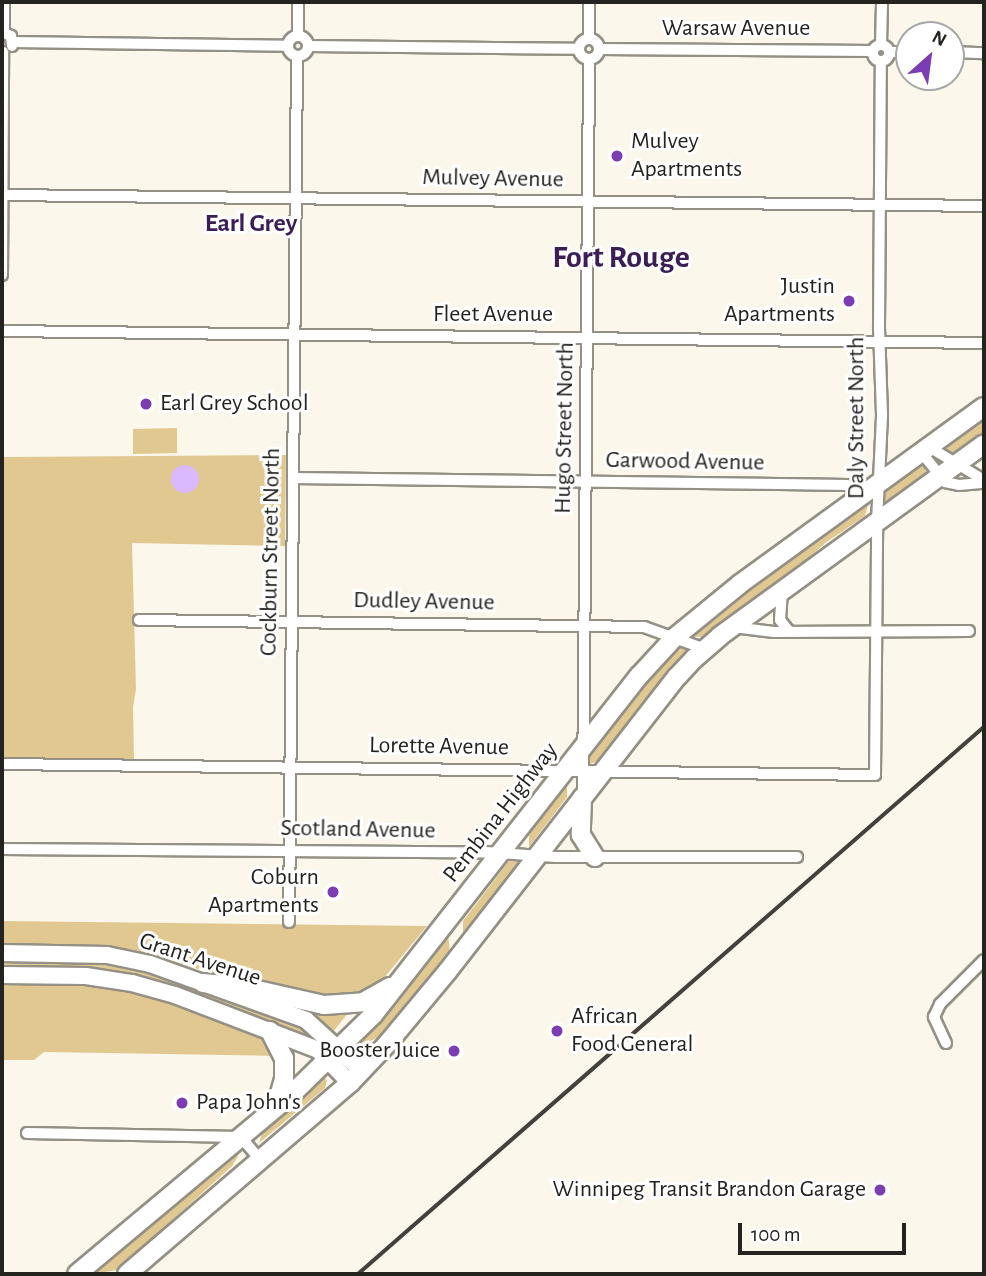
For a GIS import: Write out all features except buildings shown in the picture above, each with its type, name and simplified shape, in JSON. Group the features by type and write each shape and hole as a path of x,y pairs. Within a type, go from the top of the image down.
{"main road":[{"name":"Pembina Highway","path":"77,1274 334,1055 402,980 502,853 575,770 583,749 639,676 674,638 723,597 984,407"},
{"path":"127,1274 356,1077 418,1008 677,677 705,649 984,444"},
{"path":"583,797 581,835 595,857"},
{"path":"461,953 455,926 462,903"},
{"name":"Grant Avenue","path":"2,953 107,955 150,964 306,1020 320,1030 334,1055 356,1077"},
{"name":"Grant Avenue","path":"2,975 86,976 132,983 175,995 334,1055"},
{"path":"203,983 244,987 324,1005 363,1002 402,980"},
{"path":"270,1031 284,1058 284,1079 275,1108"}],"street":[{"path":"2,275 3,51 9,50 13,41 12,36 3,32 4,2"},
{"path":"298,2 298,36"},
{"path":"589,2 589,39"},
{"path":"881,49 882,2"},
{"path":"298,36 306,40 308,46 306,52 297,56 289,52 287,46 292,38 298,36"},
{"path":"589,39 595,41 599,49 597,55 589,59 583,57 579,50 583,41 589,39"},
{"path":"13,41 287,46"},
{"path":"308,46 579,50"},
{"name":"Warsaw Avenue","path":"599,49 895,50"},
{"name":"Daly Street North","path":"875,775 877,522 882,414 881,61 887,59 881,49"},
{"path":"965,52 984,53"},
{"name":"Cockburn Street North","path":"289,922 297,56"},
{"name":"Hugo Street North","path":"583,749 589,59"},
{"name":"Mulvey Avenue","path":"2,195 984,206"},
{"name":"Fleet Avenue","path":"2,331 586,336 984,343"},
{"path":"925,450 956,464 984,482"},
{"path":"925,450 938,477 959,485 984,482"},
{"name":"Garwood Avenue","path":"293,478 847,485 863,495"},
{"path":"782,591 780,620 789,631"},
{"name":"Dudley Avenue","path":"139,620 644,627 705,649"},
{"path":"733,627 755,631 969,631"},
{"name":"Lorette Avenue","path":"2,764 875,775"},
{"path":"575,770 583,797"},
{"name":"Scotland Avenue","path":"2,849 797,857"},
{"path":"946,1043 934,1017 940,1004 984,960"},
{"path":"27,1133 241,1137 261,1161"}],"shaded area":[{"path":"984,421 984,435 957,455 945,449"},
{"path":"177,428 177,453 133,454 133,429"},
{"path":"286,455 285,546 132,543 136,689 133,707 134,759 4,758 4,457"},
{"path":"923,461 927,476 884,508 886,487"},
{"path":"185,465 195,469 199,479 195,489 185,493 175,489 171,479 175,469"},
{"path":"870,497 865,516 825,543 788,577 705,637 684,636"},
{"path":"674,645 691,651 607,757 590,764 590,750"},
{"path":"567,780 567,797 529,847 529,828"},
{"path":"509,861 523,862 463,940 463,921"},
{"path":"2,921 427,926 379,984 349,998 334,999 254,985 132,950 2,946"},
{"path":"448,931 450,955 388,1033 353,1049"},
{"path":"2,961 88,962 134,968 168,977 303,1027 318,1040 167,985 2,968"},
{"path":"2,982 104,985 149,994 262,1036 278,1056 44,1052 34,1060 2,1060"},
{"path":"293,1004 330,1013 349,1012 332,1033 321,1019 293,1007"},
{"path":"324,1076 327,1081 325,1088 259,1143 264,1128"},
{"path":"236,1153 238,1156 232,1166 117,1270 92,1274"}],"railway":[{"path":"358,1274 984,727"}],"place":[{"name":"Mulvey Apartments","path":"617,156"},
{"name":"Justin Apartments","path":"849,301"},
{"name":"Earl Grey School","path":"146,404"},
{"name":"Coburn Apartments","path":"333,892"},
{"name":"African Food General","path":"557,1031"},
{"name":"Booster Juice","path":"454,1051"},
{"name":"Papa John's","path":"182,1103"},
{"name":"Winnipeg Transit Brandon Garage","path":"880,1190"}],"district":[{"name":"Earl Grey","path":"251,224"},
{"name":"Fort Rouge","path":"621,257"}]}
